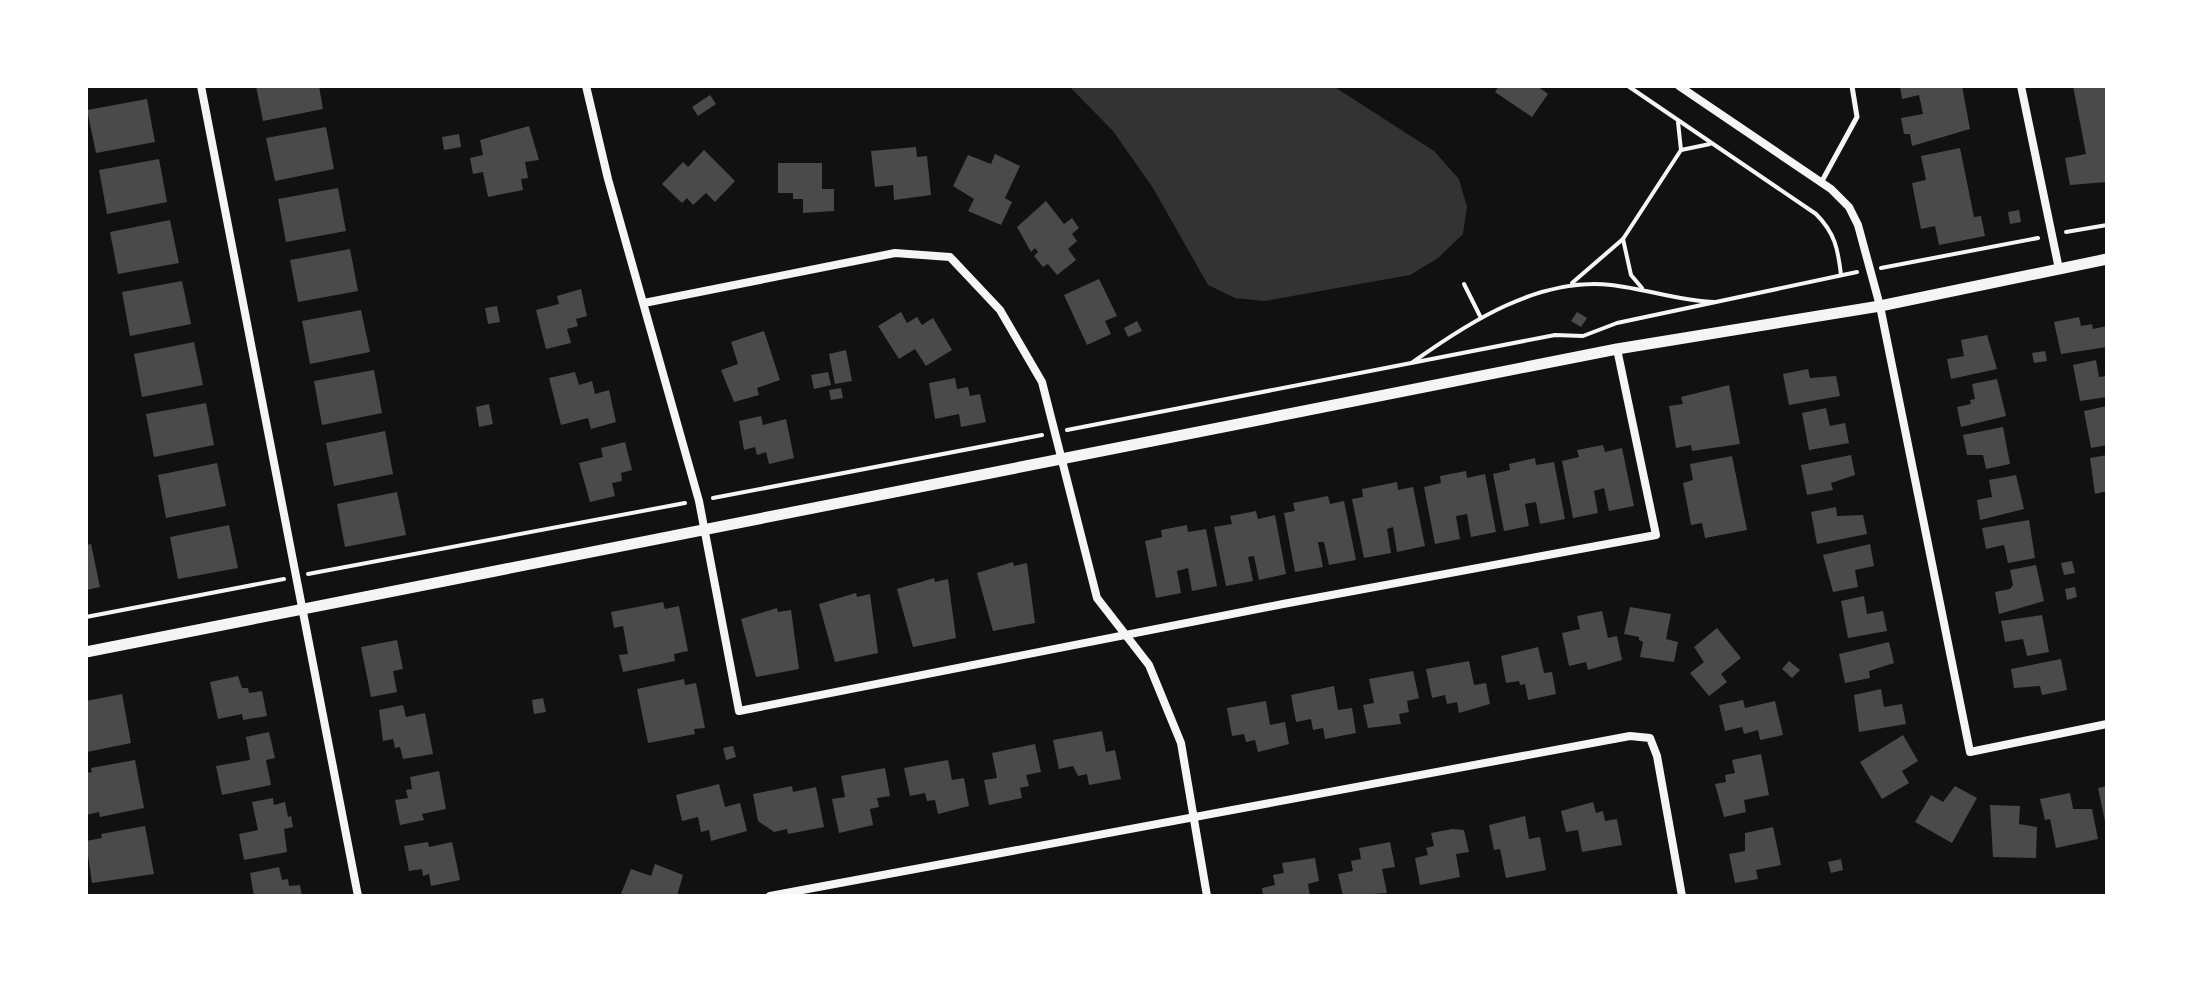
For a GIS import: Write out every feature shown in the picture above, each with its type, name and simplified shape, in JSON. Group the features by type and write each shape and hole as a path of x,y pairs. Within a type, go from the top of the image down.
{"street":[{"path":"201,86 358,896"},
{"path":"586,86 608,179 699,501 739,711 1656,535 1617,349"},
{"path":"1679,86 1821,182 1849,207 1858,225 1880,306 1970,752 2107,724"},
{"path":"2021,86 2059,269"},
{"path":"644,303 895,253 950,257 1000,310 1042,382 1097,598 1149,665 1181,743 1207,896"},
{"path":"86,652 504,572 1617,349 1880,306 2107,259"},
{"path":"770,896 1630,736 1650,738 1657,756 1682,896"}],"lane":[{"path":"1821,182 1857,117 1852,86"}],"path":[{"path":"1628,86 1816,214 1830,228 1837,245 1841,275"},
{"path":"1677,119 1681,150"},
{"path":"1570,285 1623,239 1681,150 1697,144 1713,144"},
{"path":"86,617 1555,335 1583,336 1617,323 1723,303 1841,275 2107,225"},
{"path":"1623,239 1631,275 1643,289"},
{"path":"1464,284 1481,318"},
{"path":"1411,363 1481,318 1570,285 1607,284 1643,289 1666,297 1723,303"}],"shaded area":[{"path":"1069,86 1333,86 1434,151 1459,179 1467,207 1463,234 1438,258 1410,275 1265,301 1235,298 1208,285 1153,188 1113,131"}],"building":[{"path":"256,86 319,86 323,109 263,121"},
{"path":"1499,86 1537,86 1548,94 1532,117 1495,92"},
{"path":"1900,86 1962,86 1970,129 1912,146 1910,134 1904,134 1901,118 1923,114 1919,95 1902,99"},
{"path":"2073,86 2107,86 2107,182 2070,185 2065,158 2086,154"},
{"path":"710,95 716,104 698,116 692,107"},
{"path":"147,99 155,142 96,153 87,110"},
{"path":"529,126 539,160 525,162 528,178 521,179 523,190 488,197 483,172 473,174 470,158 483,155 480,140"},
{"path":"326,127 334,169 275,181 266,138"},
{"path":"459,134 461,147 444,150 442,137"},
{"path":"916,147 917,157 927,156 931,195 894,200 893,185 875,187 871,151"},
{"path":"1960,148 1974,217 1981,216 1985,236 1939,245 1935,226 1921,229 1912,183 1926,180 1921,156"},
{"path":"704,150 735,181 715,202 706,193 693,205 687,198 682,203 662,184 683,162 688,167"},
{"path":"995,154 1020,166 1005,198 1012,202 1001,225 968,211 974,199 953,186 968,155 991,164"},
{"path":"159,159 167,202 107,214 99,170"},
{"path":"778,163 822,163 822,189 834,189 834,211 803,213 803,199 793,199 793,193 778,193"},
{"path":"338,188 346,231 286,242 278,199"},
{"path":"1046,201 1064,224 1072,218 1079,228 1072,234 1077,241 1068,249 1076,260 1057,275 1048,264 1043,267 1034,256 1038,252 1035,248 1031,252 1017,227"},
{"path":"2019,210 2021,222 2010,224 2008,212"},
{"path":"170,220 179,263 118,274 110,232"},
{"path":"350,249 358,291 298,302 290,260"},
{"path":"1099,279 1117,316 1105,321 1111,334 1087,345 1064,295"},
{"path":"182,281 191,324 130,336 122,292"},
{"path":"581,289 587,316 576,319 578,326 567,329 571,343 546,349 536,310 559,304 557,296"},
{"path":"497,306 500,322 488,324 485,308"},
{"path":"361,310 370,352 310,364 302,321"},
{"path":"901,312 907,323 917,317 922,325 933,318 952,350 926,366 915,349 899,359 878,326"},
{"path":"1577,312 1587,318 1581,327 1571,321"},
{"path":"2079,317 2081,326 2092,324 2093,329 2107,326 2107,347 2061,354 2054,322"},
{"path":"1137,321 1142,331 1128,337 1124,328"},
{"path":"764,331 780,380 757,388 759,395 734,402 721,370 738,364 731,342"},
{"path":"1987,335 1997,369 1951,379 1947,359 1964,356 1961,340"},
{"path":"194,342 203,385 142,397 134,354"},
{"path":"846,350 852,381 835,384 829,354"},
{"path":"2045,351 2047,361 2034,363 2032,353"},
{"path":"2096,360 2099,377 2107,376 2107,397 2080,401 2073,365"},
{"path":"1808,369 1810,378 1836,376 1840,396 1789,405 1783,374"},
{"path":"374,370 382,413 322,425 314,381"},
{"path":"575,372 579,385 592,381 595,394 609,390 616,422 591,429 588,418 561,425 549,378"},
{"path":"828,372 831,385 814,389 811,375"},
{"path":"955,378 957,389 968,387 970,396 980,394 986,422 961,427 959,414 935,419 929,383"},
{"path":"1997,379 2006,416 1961,427 1957,407 1971,404 1970,400 1975,399 1972,384"},
{"path":"1729,385 1740,444 1692,451 1691,445 1676,448 1669,406 1683,404 1681,397"},
{"path":"841,388 843,398 831,400 829,390"},
{"path":"206,403 214,445 154,457 146,414"},
{"path":"489,404 493,424 479,427 476,407"},
{"path":"2107,406 2107,445 2091,448 2084,411"},
{"path":"1826,408 1830,426 1845,423 1849,443 1809,450 1802,413"},
{"path":"761,416 763,425 786,419 794,458 769,464 766,452 757,455 755,447 744,450 739,421"},
{"path":"2003,427 2010,464 1986,469 1983,455 1967,455 1963,435"},
{"path":"385,431 393,474 334,486 326,443"},
{"path":"625,442 632,470 621,473 622,481 612,483 615,496 590,502 579,463 603,457 601,448"},
{"path":"1603,445 1605,452 1622,448 1634,506 1609,511 1604,488 1594,491 1598,513 1573,518 1562,461 1579,457 1577,450"},
{"path":"1851,455 1855,475 1831,483 1833,490 1807,495 1801,465"},
{"path":"2107,455 2107,491 2095,494 2090,458"},
{"path":"1732,456 1747,530 1705,538 1702,523 1691,525 1683,483 1693,480 1690,464"},
{"path":"1535,458 1536,465 1554,462 1565,519 1540,524 1536,502 1525,504 1529,526 1504,531 1493,474 1510,470 1509,464"},
{"path":"217,463 226,506 166,518 158,475"},
{"path":"1466,471 1467,478 1485,474 1496,532 1471,537 1467,514 1456,516 1460,539 1435,544 1424,487 1441,483 1440,476"},
{"path":"2016,475 2024,509 1980,520 1977,500 1992,497 1989,480"},
{"path":"1397,482 1398,490 1413,487 1425,546 1397,552 1393,527 1387,529 1391,553 1364,558 1352,499 1363,497 1362,489"},
{"path":"397,492 406,535 345,547 337,504"},
{"path":"1328,496 1330,504 1344,501 1356,560 1329,565 1324,542 1318,542 1323,567 1295,572 1284,513 1295,511 1293,503"},
{"path":"1836,507 1837,516 1863,515 1867,534 1817,544 1811,512"},
{"path":"1256,511 1258,519 1275,515 1286,574 1259,580 1254,556 1248,557 1253,581 1226,586 1214,527 1232,524 1230,516"},
{"path":"2029,520 2035,558 2008,563 2004,545 1986,549 1982,528"},
{"path":"229,525 238,568 178,579 170,537"},
{"path":"1187,525 1188,532 1206,529 1217,586 1192,591 1188,568 1177,571 1181,593 1156,598 1145,541 1162,537 1161,530"},
{"path":"91,544 100,587 86,590 86,545"},
{"path":"1870,544 1874,566 1855,570 1858,587 1833,592 1823,555"},
{"path":"2072,561 2075,573 2064,575 2061,563"},
{"path":"1013,562 1014,566 1027,563 1035,623 993,631 977,573"},
{"path":"2036,565 2044,601 1999,614 1995,592 2010,589 2013,585 2010,570"},
{"path":"934,578 935,582 948,579 956,638 913,647 897,589"},
{"path":"2075,587 2077,597 2067,600 2065,589"},
{"path":"856,593 857,597 870,594 878,653 835,662 819,604"},
{"path":"1864,596 1867,614 1883,611 1887,631 1848,638 1841,601"},
{"path":"663,602 665,609 679,606 688,651 674,654 675,661 623,672 619,655 628,654 623,626 614,628 611,612"},
{"path":"1630,607 1671,614 1666,639 1678,642 1674,662 1640,657 1643,642 1639,637 1624,634"},
{"path":"777,608 778,612 791,610 799,669 756,677 741,619"},
{"path":"1602,611 1608,638 1617,636 1622,660 1588,670 1586,662 1569,666 1562,633 1580,629 1577,616"},
{"path":"2042,615 2049,652 2027,656 2023,639 2005,642 2001,621"},
{"path":"1717,628 1741,658 1721,674 1727,682 1709,696 1690,673 1704,662 1694,647"},
{"path":"397,640 403,669 393,671 397,692 371,697 361,647"},
{"path":"1889,642 1894,663 1869,671 1870,678 1845,683 1839,654"},
{"path":"1538,647 1544,673 1552,672 1556,694 1528,700 1525,684 1520,685 1519,681 1506,683 1501,656"},
{"path":"2061,659 2067,690 2042,695 2040,686 2014,688 2011,669"},
{"path":"1469,661 1474,685 1486,683 1490,704 1459,713 1457,702 1447,704 1445,695 1432,698 1426,669"},
{"path":"1789,661 1800,670 1792,678 1782,669"},
{"path":"1413,671 1419,698 1407,701 1409,712 1399,714 1401,724 1368,728 1363,705 1374,703 1369,679"},
{"path":"238,676 242,688 248,688 249,693 262,691 267,716 243,720 242,714 218,719 210,682"},
{"path":"684,679 685,685 696,683 705,728 694,729 695,734 648,743 637,689"},
{"path":"1334,686 1338,710 1352,708 1356,733 1325,739 1323,728 1313,730 1311,719 1296,722 1291,695"},
{"path":"1881,689 1884,707 1902,704 1906,724 1859,732 1854,695"},
{"path":"122,694 131,743 87,752 86,701"},
{"path":"543,698 546,712 534,714 532,700"},
{"path":"1743,700 1745,708 1775,701 1783,735 1760,740 1758,730 1744,734 1742,727 1725,731 1719,705"},
{"path":"1266,701 1270,725 1285,722 1289,744 1258,752 1255,740 1246,742 1244,734 1232,736 1227,708"},
{"path":"403,705 406,717 425,713 433,754 403,759 400,747 395,748 393,739 383,741 379,710"},
{"path":"1102,731 1106,752 1115,750 1121,779 1089,785 1087,774 1078,776 1073,766 1059,769 1053,740"},
{"path":"269,732 275,758 266,760 271,785 222,795 216,766 250,760 246,737"},
{"path":"1903,735 1918,761 1902,771 1909,783 1882,799 1860,762"},
{"path":"1035,744 1041,772 1026,775 1029,786 1020,788 1022,798 989,805 984,780 997,778 992,753"},
{"path":"733,746 736,757 726,760 723,748"},
{"path":"1761,754 1769,795 1744,800 1746,812 1724,817 1715,784 1726,782 1725,775 1735,773 1732,760"},
{"path":"135,760 144,808 100,817 99,812 86,815 86,773 92,772 91,768"},
{"path":"948,760 952,780 964,778 969,806 938,814 935,800 927,801 925,793 910,796 904,768"},
{"path":"885,768 890,796 877,798 879,807 870,809 873,825 839,833 832,799 845,797 841,776"},
{"path":"439,771 446,809 422,814 424,820 400,825 395,800 408,798 406,790 412,789 410,777"},
{"path":"719,784 725,807 740,803 747,831 711,841 709,830 701,832 698,817 682,821 676,795"},
{"path":"792,786 793,792 816,787 824,827 788,834 787,829 774,832 758,821 753,794"},
{"path":"1955,786 1977,798 1952,843 1915,822 1931,795 1943,802"},
{"path":"2107,786 2107,826 2106,826 2098,788"},
{"path":"2070,793 2073,809 2092,809 2098,839 2056,848 2050,819 2045,820 2040,799"},
{"path":"273,798 274,805 285,802 288,817 291,816 293,827 284,829 287,852 244,860 239,834 258,830 252,802"},
{"path":"1593,802 1596,813 1603,811 1605,821 1617,819 1622,845 1582,852 1578,830 1566,832 1561,811"},
{"path":"1990,805 2020,806 2019,824 2037,827 2036,858 1993,857"},
{"path":"1525,816 1529,839 1540,837 1546,870 1506,878 1500,849 1494,850 1489,825"},
{"path":"145,826 154,874 92,883 86,841 102,838 101,834"},
{"path":"1773,827 1781,865 1756,870 1758,879 1735,883 1729,854 1745,851 1745,833"},
{"path":"1464,830 1469,852 1456,854 1460,877 1420,885 1415,858 1428,855 1426,848 1434,846 1431,833"},
{"path":"428,842 429,847 452,842 460,880 431,886 429,874 423,876 422,869 409,871 404,846"},
{"path":"1390,842 1395,867 1382,869 1387,893 1343,896 1338,874 1353,871 1351,861 1361,859 1359,848"},
{"path":"1315,858 1319,881 1308,884 1310,896 1263,896 1262,888 1275,885 1273,875 1284,873 1282,863"},
{"path":"1841,859 1843,870 1831,873 1828,862"},
{"path":"655,864 683,875 677,896 620,896 631,869 651,876"},
{"path":"279,867 282,880 288,879 289,886 300,885 302,896 254,896 250,873"}]}
